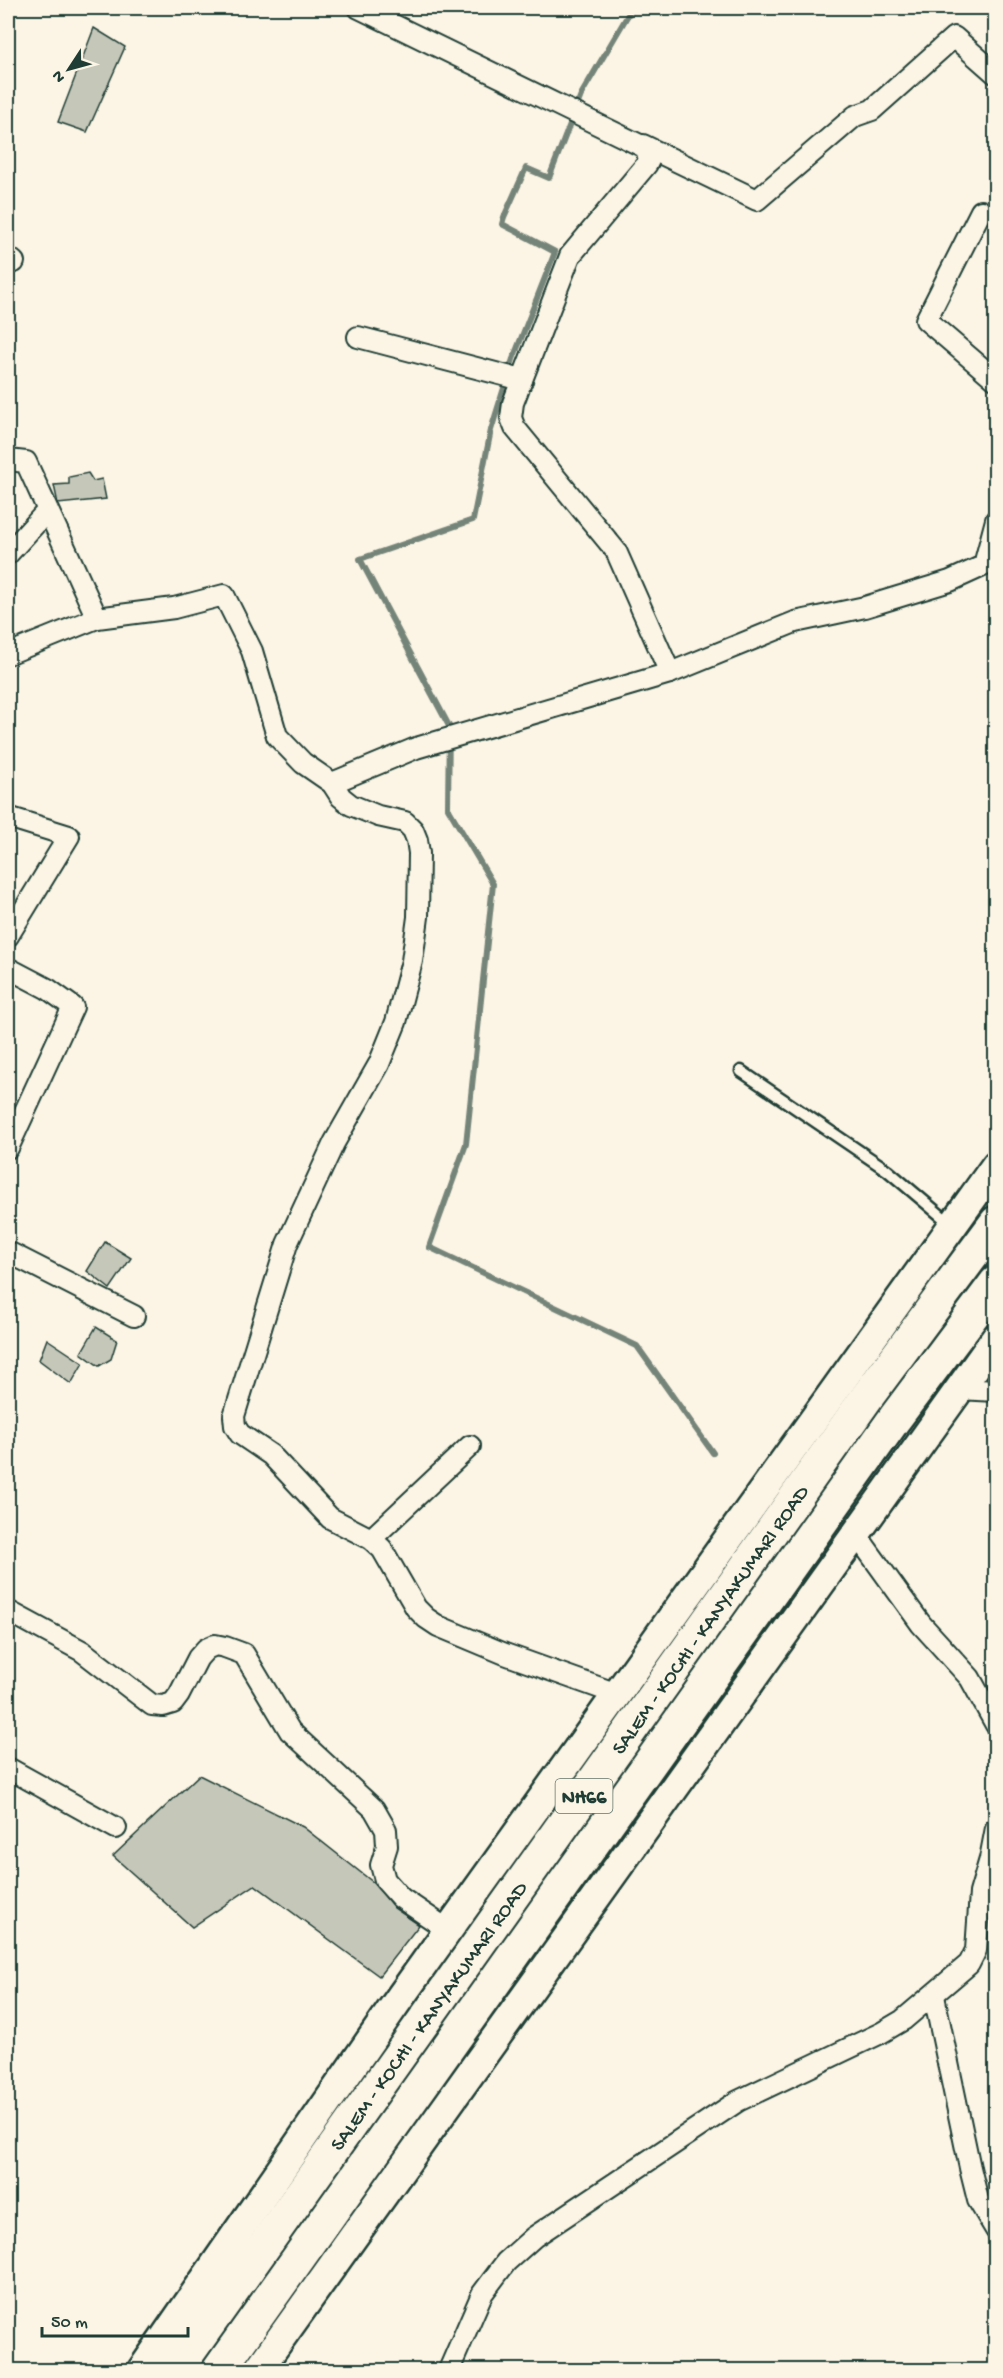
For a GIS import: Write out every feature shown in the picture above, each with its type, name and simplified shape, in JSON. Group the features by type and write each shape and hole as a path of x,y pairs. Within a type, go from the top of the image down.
{"highway":[{"name":"SALEM - KOCHI - KANYAKUMARI ROAD","path":"176,2370 867,1397 996,1224"},
{"name":"SALEM - KOCHI - KANYAKUMARI ROAD","path":"219,2370 888,1428 996,1283"}],"street":[{"path":"359,8 757,200 855,116 872,110 954,37 996,74"},
{"path":"643,145 648,153 647,164 570,256 512,408 513,425 616,551 670,673"},
{"path":"981,211 926,320 996,380"},
{"path":"358,337 522,380"},
{"path":"8,460 26,462 97,618"},
{"path":"8,554 47,511"},
{"path":"332,783 416,747 670,673 795,622 865,607 950,581 990,563 996,520"},
{"path":"8,654 97,618 174,608 224,595 252,651 277,736 303,763 332,783 341,797 351,805 378,816 405,822 412,830 417,840 418,917 412,961 396,1022 379,1064 334,1143 287,1244 234,1416 235,1426 240,1434 271,1455 330,1518 370,1539 382,1549 416,1608 438,1626 505,1654 617,1694"},
{"path":"8,817 69,836 8,936"},
{"path":"8,968 48,989 73,1007 8,1148"},
{"path":"142,2370 448,1930 996,1165"},
{"path":"8,1252 134,1316"},
{"path":"258,2370 996,1338"},
{"path":"959,1389 996,1391"},
{"path":"370,1539 470,1446"},
{"path":"856,1534 921,1624 970,1678 996,1725"},
{"path":"8,1611 82,1651 152,1705 163,1706 173,1702 198,1658 206,1649 215,1645 244,1654 290,1731 374,1809 386,1830 387,1846 381,1865 385,1880 401,1898 448,1930"},
{"path":"8,1768 116,1828"},
{"path":"449,2370 482,2294 506,2262 534,2237 738,2101 881,2033 903,2020 969,1964 976,1950 980,1893 996,1828"},
{"path":"934,1996 969,2168 978,2200 996,2230"}],"lane":[{"path":"741,1071 887,1170 952,1225"}],"building":[{"path":"94,28 125,47 87,132 58,122"},
{"path":"88,473 93,481 102,479 106,499 58,504 54,485 69,484 69,477"},
{"path":"105,1242 131,1258 110,1289 87,1271"},
{"path":"96,1327 117,1340 111,1359 99,1366 81,1353"},
{"path":"47,1339 83,1363 71,1384 39,1360"},
{"path":"199,1775 303,1827 374,1883 394,1908 419,1925 379,1976 255,1885 192,1927 113,1856"}],"waterway":[{"path":"632,8 582,93 549,178 526,168 504,217 502,224 555,252 513,359 491,430 473,520 360,559 449,726 448,808 493,884 466,1144 429,1247 637,1346 713,1453"}]}
